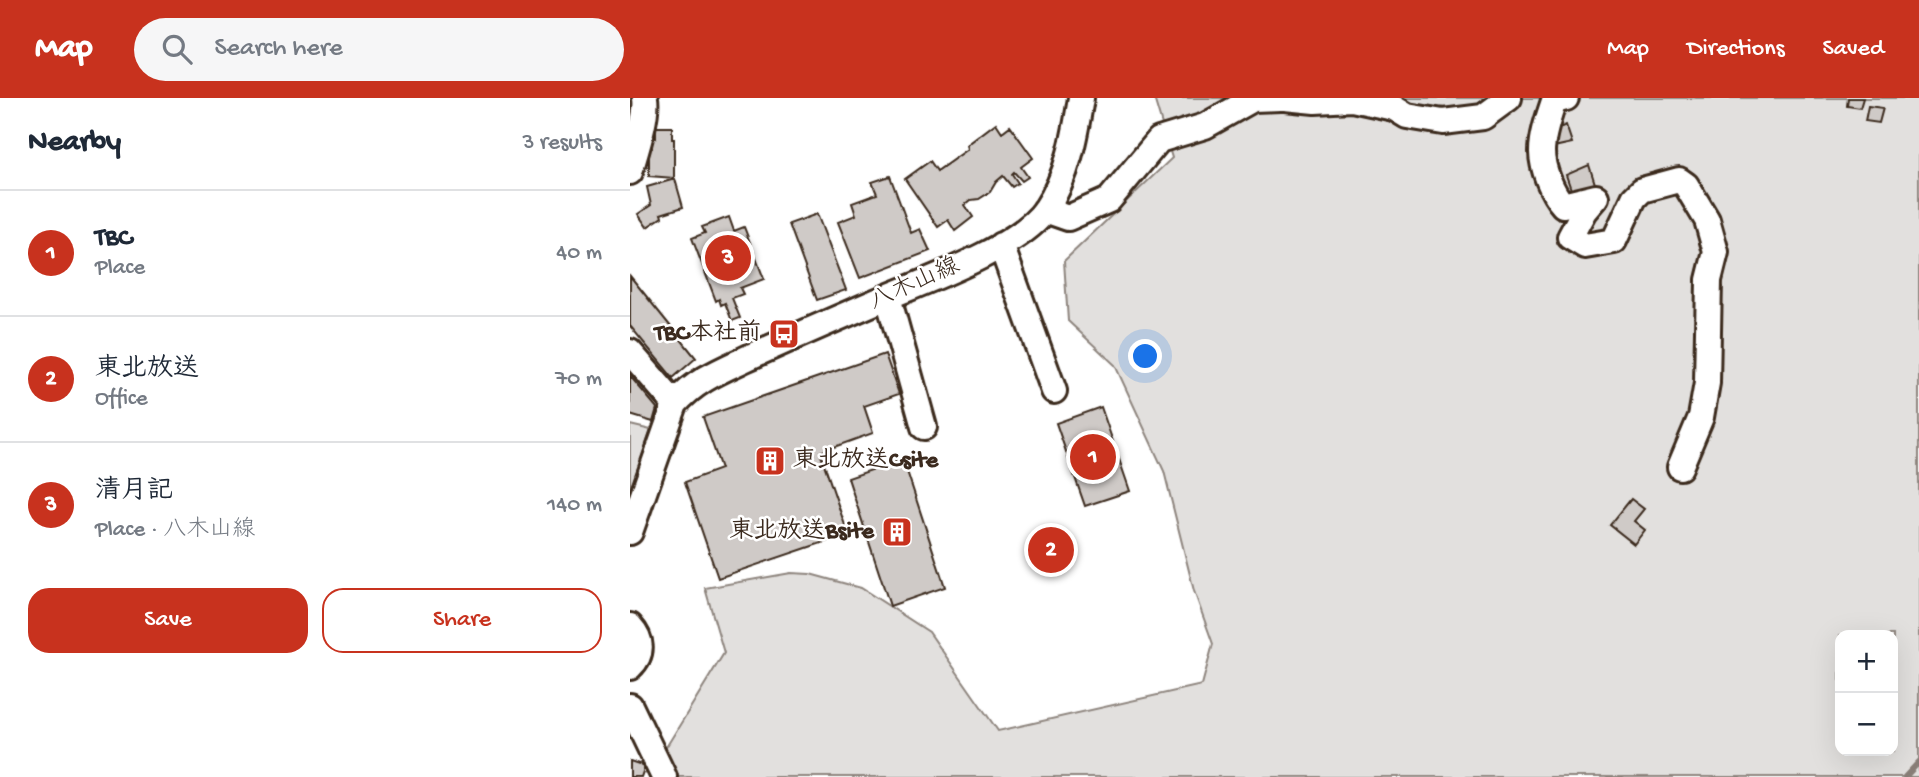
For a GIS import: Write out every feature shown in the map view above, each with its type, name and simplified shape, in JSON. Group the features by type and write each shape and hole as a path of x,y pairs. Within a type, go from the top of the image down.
{"street":[{"path":"630,172 643,121 645,98"},
{"name":"八木山線","path":"675,404 688,390 709,376 956,268 1014,238 1032,225 1045,210 1066,170 1081,98"},
{"path":"1045,210 1069,218 1109,200 1158,140 1205,126 1253,99 1352,99 1394,108 1407,116 1443,122 1483,117 1509,98"},
{"path":"1566,98 1554,101 1548,118 1542,152 1549,180 1555,196 1563,205 1596,197 1584,211 1570,237 1585,246 1614,241 1634,198 1642,190 1679,180 1686,185 1707,220 1716,252 1709,280 1706,383 1701,417 1680,467"},
{"path":"1000,245 1054,391"},
{"path":"888,297 925,427"},
{"path":"630,352 675,404 630,532"},
{"path":"630,626 639,638 640,650 636,662 630,667"},
{"path":"630,706 664,777"}],"shaded area":[{"path":"1154,98 1919,98 1919,777 675,777 665,749 724,653 705,588 791,573 810,574 861,588 929,632 998,731 1202,685 1213,644 1194,591 1164,471 1115,365 1068,321 1064,261 1172,158"},
{"path":"630,425 651,430 630,491"}],"building":[{"path":"1848,98 1863,98 1860,108 1847,106"},
{"path":"1868,106 1883,108 1879,123 1865,121"},
{"path":"996,123 1002,132 1010,126 1033,158 1021,167 1028,177 1022,181 1014,172 1012,174 1018,183 1012,187 1003,176 990,192 965,205 973,217 955,231 948,220 938,227 905,179 930,161 937,171 968,149 967,145"},
{"path":"1566,125 1572,143 1549,148 1545,134"},
{"path":"656,127 672,127 674,178 649,176 649,149 652,148 652,137 656,138"},
{"path":"1589,165 1597,190 1574,198 1566,175"},
{"path":"890,176 911,233 920,229 930,251 860,278 838,222 856,215 852,203 877,194 872,182"},
{"path":"675,179 683,207 661,214 662,217 647,227 638,214 651,205 647,187"},
{"path":"817,214 846,290 817,300 789,224"},
{"path":"729,217 734,231 744,227 764,279 740,288 743,294 732,298 740,318 732,321 725,303 721,305 719,299 716,301 692,238 705,233 702,227"},
{"path":"630,276 696,358 673,378 630,326"},
{"name":"東北放送Csite","path":"885,354 899,394 864,406 873,433 820,452 848,534 718,578 685,482 721,469 703,417"},
{"path":"630,376 657,408 653,422 630,415"},
{"path":"1101,407 1130,491 1085,506 1056,423"},
{"name":"東北放送Bsite","path":"903,459 945,587 890,606 848,478"},
{"path":"1631,499 1644,509 1634,521 1645,530 1634,544 1610,525"},
{"path":"630,761 645,766 641,777 630,777"}],"waterway":[{"path":"1905,777 1919,762"}],"place":[{"name":"清月記","path":"728,258"},
{"name":"TBC本社前","path":"784,334"},
{"name":"TBC","path":"1093,457"},
{"name":"東北放送Csite","path":"770,461"},
{"name":"東北放送Bsite","path":"897,532"},
{"name":"東北放送","path":"1051,550"}]}
